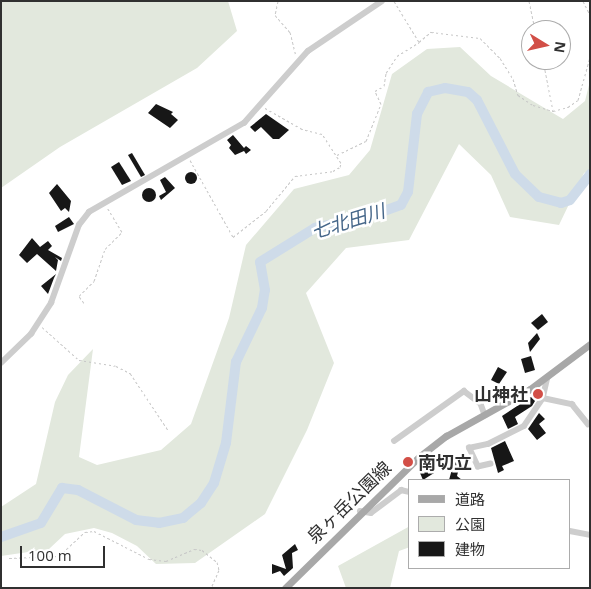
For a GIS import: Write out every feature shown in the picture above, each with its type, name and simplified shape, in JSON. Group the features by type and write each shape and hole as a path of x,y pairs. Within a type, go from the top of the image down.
{"main road":[{"name":"泉ヶ岳公園線","path":"285,588 360,511 420,456 548,377 590,344"}],"street":[{"path":"1,363 38,324 57,294 79,225 105,202 244,123 262,107 298,62 382,1"},
{"path":"491,464 478,467 469,448 488,444 524,426 543,398 548,377"},
{"path":"394,441 464,390 481,404 485,415"},
{"path":"543,398 572,404 588,424"},
{"path":"360,511 371,513 401,490 408,492"},
{"path":"571,531 590,536"}],"path":[{"path":"278,1 274,16 290,32 298,62"},
{"path":"394,1 419,42"},
{"path":"464,1 490,1"},
{"path":"528,1 533,20"},
{"path":"583,1 590,15"},
{"path":"337,156 366,141 381,104 375,91 384,86 386,73 397,56 431,32 480,38 500,58 514,79 518,95 533,105 553,111 568,107 578,100 590,57"},
{"path":"544,70 553,111"},
{"path":"188,156 232,237 266,211 296,176 333,171 340,167 337,156 322,134 302,129 262,107"},
{"path":"84,304 79,296 94,281 104,249 122,232 105,202"},
{"path":"38,324 79,360 111,364 130,373 168,430"},
{"path":"9,558 59,556 85,532 94,531 149,559 166,560 194,549 202,550 217,562 219,570 211,588"}],"green space":[{"path":"1,1 228,1 237,31 197,68 60,147 1,188"},
{"path":"460,47 491,76 563,119 585,101 590,81 590,170 584,173 559,225 510,217 491,175 459,144 409,240 346,248 306,293 334,363 307,430 265,514 195,563 156,564 137,546 112,533 94,528 65,534 49,549 1,556 1,507 36,484 55,402 68,375 93,349 79,457 97,465 161,450 191,424 229,318 246,245 294,189 349,175 370,150 392,74 427,49"},
{"path":"408,527 408,548 399,551 390,588 346,588 338,566"}],"building":[{"path":"156,104 173,112 171,114 178,120 170,128 148,113"},
{"path":"266,114 289,130 279,139 273,139 261,127 255,132 250,127"},
{"path":"233,135 244,148 246,146 251,150 246,154 244,151 235,155 229,148 231,145 227,140"},
{"path":"132,153 145,175 141,177 128,155"},
{"path":"119,162 131,181 122,185 111,167"},
{"path":"189,172 193,172 197,178 193,184 189,184 185,180 185,176"},
{"path":"165,177 175,188 161,200 159,196 166,192 160,180"},
{"path":"57,184 71,201 69,212 65,208 61,211 49,193"},
{"path":"146,188 152,188 156,195 152,202 146,202 142,198 142,192"},
{"path":"69,217 74,224 58,232 55,226"},
{"path":"32,238 40,247 48,241 52,246 48,250 62,258 61,261 55,257 58,260 56,271 37,254 27,263 19,255"},
{"path":"56,274 54,278 48,294 41,286"},
{"path":"542,314 548,322 538,330 531,323"},
{"path":"537,333 540,339 530,352 528,343"},
{"path":"531,356 535,370 525,373 521,359"},
{"path":"498,367 507,372 499,384 491,380"},
{"path":"531,397 535,401 532,406 515,417 518,424 508,429 502,416"},
{"path":"539,413 545,419 539,424 546,433 537,440 528,429"},
{"path":"505,441 514,461 502,466 504,470 498,473 491,448"},
{"path":"454,462 460,464 457,476 461,479 449,479"},
{"path":"428,465 434,473 423,479 420,473"},
{"path":"295,544 298,550 292,553 293,568 284,576 280,571 272,574 272,564 286,569 282,555"}],"waterway":[{"name":"七北田川","path":"1,537 41,523 62,488 78,490 136,520 159,523 183,518 201,503 214,483 226,443 236,362 262,308 265,290 260,262 315,228 373,215 401,205 408,192 417,114 428,92 445,88 468,92 477,100 515,174 539,197 561,203 570,200 590,174"}],"place":[{"name":"山神社","path":"538,394"},
{"name":"南切立","path":"408,462"}]}
